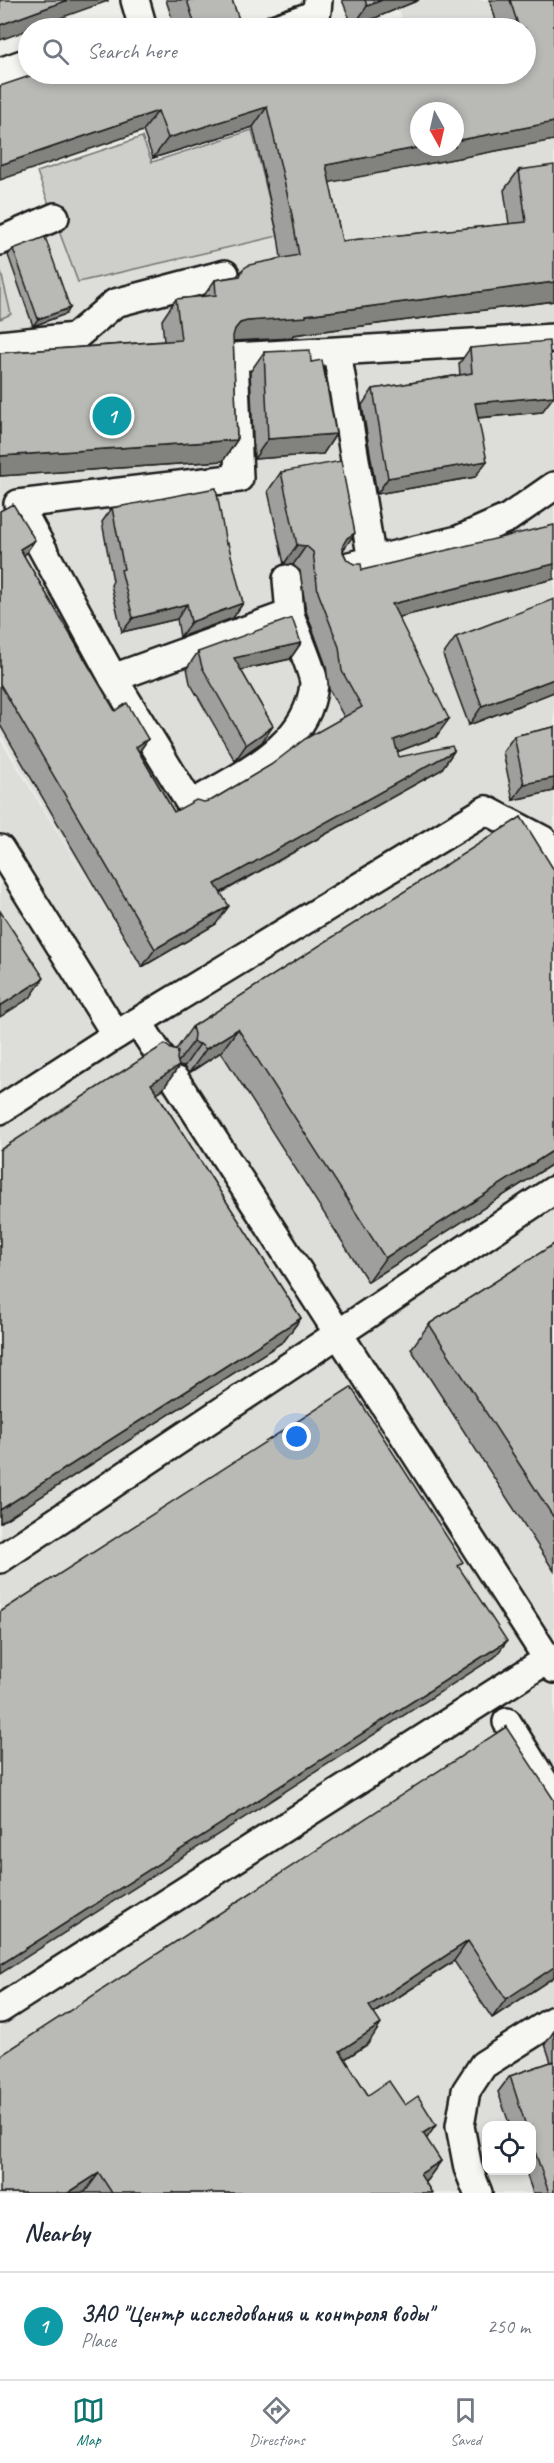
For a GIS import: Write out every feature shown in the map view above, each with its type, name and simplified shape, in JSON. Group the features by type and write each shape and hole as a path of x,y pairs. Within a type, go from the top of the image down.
{"lane":[{"path":"308,18 317,11 318,0"},
{"path":"0,72 18,66"},
{"path":"0,241 55,217"},
{"path":"0,345 75,337 115,303 225,274"},
{"path":"287,579 290,614 314,682 303,721 278,751 191,805 9,505 239,478 234,357 554,338"},
{"path":"337,352 372,561"},
{"path":"345,567 458,540 508,518 554,486"},
{"path":"113,678 290,614"},
{"path":"0,1110 127,1029 486,810 543,840 554,858"},
{"path":"0,849 127,1029 169,1070 551,1664 0,2009"},
{"path":"0,1559 554,1190"},
{"path":"507,1722 554,1798"},
{"path":"478,2193 468,2168 460,2126 466,2091 483,2065 554,2020"}],"shaded area":[{"path":"395,0 554,0 554,2193 0,2193 0,739 96,895 0,734 0,223 267,144 257,84 536,84 536,18 398,18 402,17"},
{"path":"252,130 278,236 78,282 37,172 142,137 152,162"},
{"path":"0,268 11,314 0,319"}],"building":[{"path":"0,0 68,0 18,18 0,25"},
{"path":"187,0 232,0 238,18 193,18"},
{"path":"365,0 382,0 367,6"},
{"path":"510,0 554,0 554,122 464,139 464,102 410,102 410,149 326,165 342,241 526,222 519,170 554,165 554,282 306,315 306,317 240,323 233,336 237,440 0,456 0,353 181,340 176,299 216,295 215,280 240,276 243,269 249,265 299,255 267,107 168,138 158,111 0,165 0,86 18,80 18,84 536,84 536,18 516,18"},
{"path":"45,237 70,308 38,319 13,249"},
{"path":"549,341 554,396 475,403 487,461 388,478 373,389 472,373 470,348"},
{"path":"310,350 311,362 322,360 336,434 268,439 264,352"},
{"path":"341,461 355,533 347,538 343,545 343,552 347,560 354,564 361,564 362,570 554,525 554,564 392,604 449,719 394,740 399,757 452,746 454,751 215,884 229,906 155,949 0,684 0,511 13,504 35,540 20,549 115,711 127,703 148,739 136,747 174,812 196,800 204,802 212,800 271,765 305,739 362,707 342,671 339,647 318,592 313,552 306,546 297,545 281,472"},
{"path":"216,488 226,544 228,543 243,603 191,622 187,604 133,618 121,570 124,569 112,508"},
{"path":"554,599 554,679 482,706 456,637"},
{"path":"292,618 301,643 234,658 273,726 246,745 202,667 198,652"},
{"path":"554,727 554,778 524,784 514,736"},
{"path":"521,817 554,870 554,1150 385,1258 238,1029 206,1049 193,1042 192,1027"},
{"path":"0,911 44,978 0,1006"},
{"path":"165,1044 178,1051 179,1066 151,1084 301,1318 0,1510 0,1150"},
{"path":"554,1244 554,1518 429,1324"},
{"path":"351,1387 463,1562 458,1566 507,1641 0,1965 0,1612"},
{"path":"506,1727 554,1800 554,1967 506,1999 468,1941 369,2006 381,2024 340,2051 368,2095 389,2081 405,2105 418,2096 436,2125 423,2133 441,2161 420,2174 432,2193 112,2193 99,2173 68,2193 0,2193 0,2056"},
{"path":"554,2061 554,2193 549,2193 536,2155 536,2121 524,2121 510,2076"}],"place":[{"name":"ЗАО \"Центр исследования и контроля воды\"","path":"112,416"}]}
